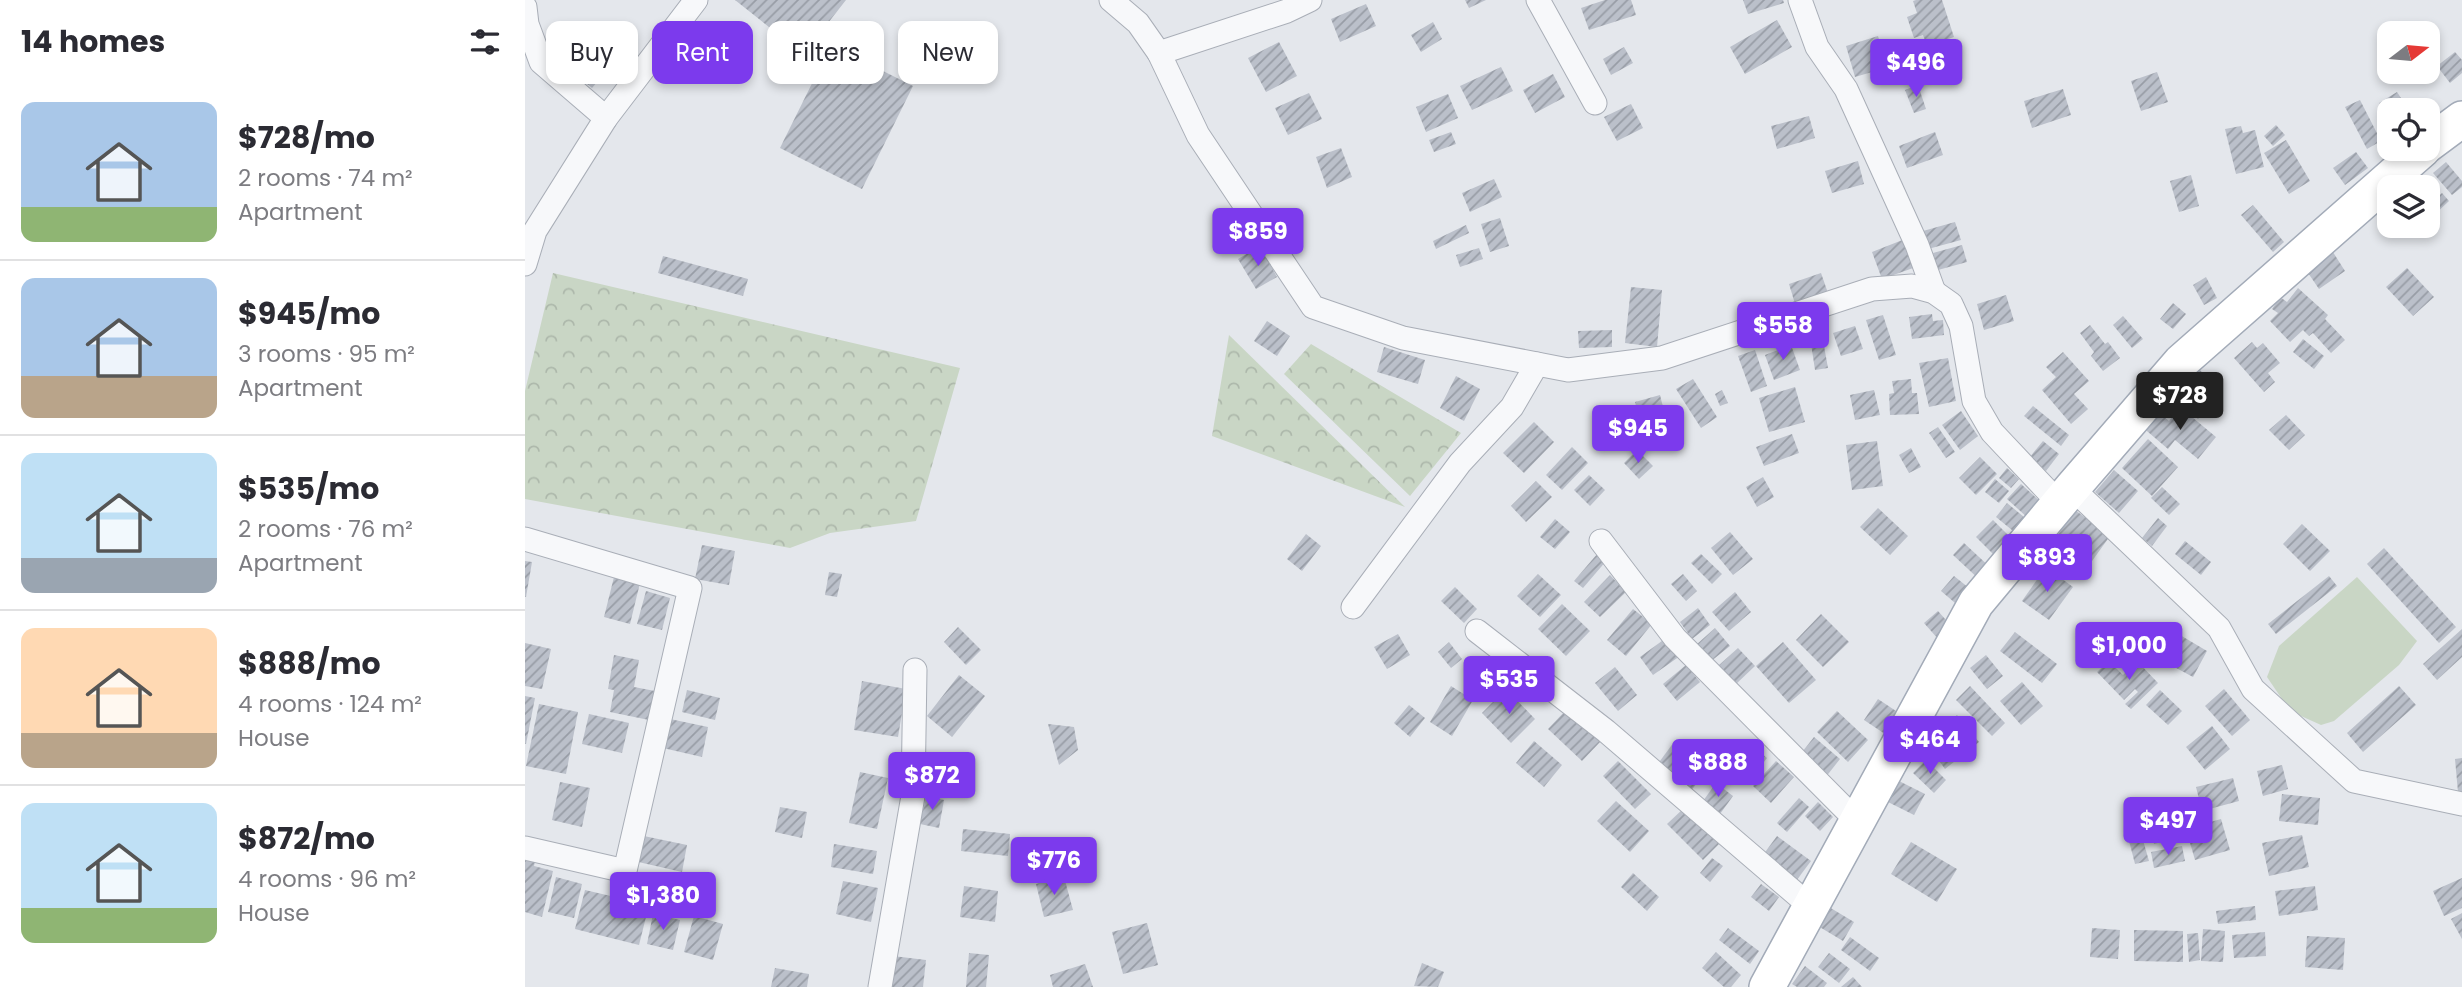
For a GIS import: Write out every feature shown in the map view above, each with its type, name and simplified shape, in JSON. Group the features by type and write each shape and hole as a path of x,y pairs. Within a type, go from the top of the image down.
{"main road":[{"path":"2440,136 2462,119"},
{"path":"1767,987 1976,603 2181,362 2409,161"}],"street":[{"path":"525,264 535,231 606,118 697,0"},
{"path":"1111,0 1138,23 1159,53 1198,135 1313,307 1403,338 1568,370 1662,358 1872,289 1912,286 1934,292 1951,304 1961,326 1974,401 1992,432 2219,628 2253,689 2354,781 2462,804"},
{"path":"1159,53 1287,11 1310,0"},
{"path":"1538,0 1595,103"},
{"path":"1800,0 1817,47 1846,89 1917,245 1934,292"},
{"path":"525,7 527,24 541,62 606,118"},
{"path":"1353,607 1459,463 1512,407 1537,364"},
{"path":"525,539 690,588 625,871 525,848"},
{"path":"1601,541 1675,638 1857,821"},
{"path":"1477,631 1606,731 1810,906"},
{"path":"880,987 913,796 915,670"}],"green space":[{"path":"553,273 960,368 916,521 830,533 790,548 525,499 525,391"},
{"path":"1229,335 1405,507 1212,436"},
{"path":"1311,344 1461,433 1410,496 1284,374"},
{"path":"2357,577 2417,641 2399,665 2334,721 2321,725 2290,711 2267,677 2279,646"}],"building":[{"path":"735,0 846,0 830,21 767,21 767,25"},
{"path":"1465,0 1486,0 1469,8"},
{"path":"1605,0 1631,0 1636,15 1589,30 1581,8"},
{"path":"1743,0 1783,0 1784,3 1748,14"},
{"path":"1942,0 1954,37 1927,46 1923,35 1914,38 1907,17 1917,13 1913,1"},
{"path":"1366,4 1376,26 1340,42 1331,19"},
{"path":"1777,20 1792,47 1745,74 1730,47"},
{"path":"1433,22 1442,39 1421,52 1411,35"},
{"path":"1878,36 1883,53 1894,50 1899,64 1855,77 1846,46"},
{"path":"1279,42 1297,76 1266,92 1248,58"},
{"path":"1624,47 1633,63 1611,75 1603,59"},
{"path":"2455,52 2462,60 2462,73 2450,83 2440,70 2440,64"},
{"path":"1501,67 1513,91 1472,110 1460,86"},
{"path":"884,72 898,78 898,84 913,86 862,189 780,148 812,84 884,84"},
{"path":"2157,72 2168,102 2141,111 2131,81"},
{"path":"1553,74 1565,97 1535,113 1523,90"},
{"path":"1918,85 1926,109 1914,113 1905,90"},
{"path":"2063,89 2071,115 2032,128 2024,101"},
{"path":"2397,92 2401,98 2387,98"},
{"path":"1309,93 1322,119 1288,135 1275,108"},
{"path":"1448,94 1458,118 1426,132 1416,107"},
{"path":"2360,100 2377,133 2377,143 2367,149 2345,107"},
{"path":"1631,104 1643,128 1617,141 1604,117"},
{"path":"1809,116 1815,138 1777,149 1771,126"},
{"path":"2276,125 2285,135 2273,146 2264,136"},
{"path":"2241,126 2243,133 2255,130 2264,167 2236,174 2225,129"},
{"path":"1451,132 1456,144 1434,152 1429,140"},
{"path":"1935,132 1943,155 1907,168 1899,146"},
{"path":"2286,140 2310,181 2289,194 2264,153"},
{"path":"1341,148 1352,177 1327,188 1316,157"},
{"path":"2356,152 2368,168 2345,185 2333,168"},
{"path":"1858,161 1864,184 1832,193 1825,171"},
{"path":"2446,162 2462,181 2462,187 2452,195 2440,181 2440,175 2433,173"},
{"path":"2191,175 2199,206 2179,212 2170,181"},
{"path":"1494,179 1502,197 1470,212 1462,193"},
{"path":"2442,193 2449,201 2440,209"},
{"path":"2253,205 2284,242 2273,252 2241,215"},
{"path":"1500,218 1509,246 1490,252 1481,224"},
{"path":"1955,222 1961,240 1928,249 1923,231"},
{"path":"1466,225 1469,233 1436,249 1433,241"},
{"path":"1905,239 1916,267 1882,279 1872,252"},
{"path":"1962,245 1967,262 1938,270 1933,253"},
{"path":"1260,246 1277,277 1256,289 1238,259"},
{"path":"1479,248 1483,259 1460,267 1456,255"},
{"path":"2331,249 2345,271 2319,289 2304,267"},
{"path":"663,256 748,279 743,296 658,273"},
{"path":"2407,268 2434,297 2413,316 2386,287"},
{"path":"1821,273 1829,296 1796,307 1789,284"},
{"path":"2206,277 2217,298 2204,305 2193,285"},
{"path":"1631,287 1662,290 1657,347 1625,343"},
{"path":"2298,288 2328,315 2325,319 2345,340 2331,353 2313,333 2309,336 2303,330 2290,342 2270,321 2278,313 2272,309 2280,297 2287,302"},
{"path":"2006,295 2014,321 1984,330 1977,304"},
{"path":"2173,303 2186,314 2173,329 2160,319"},
{"path":"1932,314 1933,321 1943,320 1944,335 1912,339 1909,317"},
{"path":"1883,315 1896,355 1879,360 1866,320"},
{"path":"2123,316 2143,339 2132,348 2113,325"},
{"path":"1267,321 1290,336 1277,356 1254,341"},
{"path":"2090,325 2120,358 2103,371 2091,356 2094,352 2080,333"},
{"path":"1855,326 1863,349 1841,356 1833,333"},
{"path":"1612,330 1612,347 1579,348 1578,331"},
{"path":"1822,335 1828,368 1815,370 1810,337"},
{"path":"2303,339 2324,356 2314,369 2293,352"},
{"path":"2252,342 2257,348 2263,343 2280,363 2268,373 2275,382 2264,392 2234,358"},
{"path":"1791,345 1800,370 1774,380 1765,355"},
{"path":"1384,347 1425,360 1418,384 1377,372"},
{"path":"1755,350 1767,386 1751,392 1738,356"},
{"path":"2063,352 2089,381 2074,394 2088,409 2071,424 2042,390 2056,377 2046,367"},
{"path":"1948,358 1956,401 1929,407 1919,363"},
{"path":"2198,368 2223,395 2198,419 2172,393"},
{"path":"1456,376 1480,389 1464,421 1440,408"},
{"path":"1693,379 1717,417 1701,428 1676,389"},
{"path":"1911,379 1912,393 1917,393 1919,414 1890,415 1889,394 1894,393 1892,381"},
{"path":"1795,387 1805,422 1769,432 1759,398"},
{"path":"1722,390 1728,403 1720,406 1715,394"},
{"path":"1874,390 1880,415 1855,420 1850,395"},
{"path":"1660,395 1664,411 1639,418 1635,402"},
{"path":"2033,406 2069,435 2061,446 2024,416"},
{"path":"2180,407 2216,437 2198,459 2175,440 2168,449 2141,426 2155,409 2169,421"},
{"path":"1961,411 1978,436 1960,450 1942,425"},
{"path":"2286,415 2305,435 2289,450 2269,430"},
{"path":"1534,422 1554,442 1524,473 1503,453"},
{"path":"1938,427 1955,452 1946,458 1929,433"},
{"path":"1792,434 1799,453 1764,466 1756,447"},
{"path":"2148,439 2178,467 2152,496 2122,468"},
{"path":"1877,441 1883,486 1852,490 1846,445"},
{"path":"2043,441 2059,454 2046,471 2029,458"},
{"path":"1572,447 1588,463 1562,490 1546,475"},
{"path":"1911,448 1921,467 1909,473 1899,455"},
{"path":"1637,450 1653,466 1639,479 1624,463"},
{"path":"1980,457 1997,474 1976,495 1959,478"},
{"path":"2007,468 2019,479 2011,488 1999,478"},
{"path":"2114,470 2138,491 2119,513 2095,492"},
{"path":"1589,475 1605,490 1590,506 1574,490"},
{"path":"1763,477 1774,497 1757,507 1746,487"},
{"path":"1995,479 2009,491 1999,503 1985,492"},
{"path":"1536,481 1552,497 1526,522 1511,506"},
{"path":"2021,484 2043,504 2029,519 2007,499"},
{"path":"2162,487 2180,504 2169,515 2151,498"},
{"path":"2007,503 2030,522 2018,535 1996,517"},
{"path":"1878,508 1908,536 1890,555 1860,527"},
{"path":"2075,510 2110,536 2082,575 2047,550"},
{"path":"2158,518 2167,526 2152,546 2142,538"},
{"path":"1555,519 1570,532 1555,549 1540,537"},
{"path":"1993,520 2011,538 1994,555 1976,537"},
{"path":"2302,524 2330,551 2310,571 2283,544"},
{"path":"1730,532 1753,559 1733,575 1711,548"},
{"path":"1306,534 1321,546 1302,571 1287,559"},
{"path":"2185,541 2211,562 2201,575 2175,554"},
{"path":"1964,543 1993,570 1982,582 1953,555"},
{"path":"702,545 735,551 729,585 695,579"},
{"path":"2384,548 2456,627 2439,643 2367,564"},
{"path":"1598,553 1607,560 1583,588 1574,581"},
{"path":"1701,554 1722,574 1712,584 1691,563"},
{"path":"525,561 532,562 526,597 525,597"},
{"path":"2046,567 2073,587 2049,620 2022,601"},
{"path":"829,572 842,574 837,597 825,595"},
{"path":"1538,574 1561,595 1540,617 1517,596"},
{"path":"1683,574 1697,591 1686,601 1671,584"},
{"path":"1610,575 1626,592 1600,617 1584,602"},
{"path":"1954,576 1974,592 1961,608 1941,591"},
{"path":"2329,576 2337,586 2276,634 2268,624"},
{"path":"614,577 640,583 630,624 604,617"},
{"path":"1455,587 1477,609 1464,623 1441,601"},
{"path":"646,591 670,598 662,630 637,624"},
{"path":"1735,592 1751,612 1729,631 1712,612"},
{"path":"1562,604 1590,631 1566,656 1538,629"},
{"path":"1698,608 1710,625 1692,639 1680,622"},
{"path":"1633,609 1652,624 1626,656 1607,640"},
{"path":"1938,611 1953,628 1939,640 1924,623"},
{"path":"1821,614 1849,642 1823,667 1796,640"},
{"path":"958,627 981,650 966,665 944,642"},
{"path":"1715,628 1730,646 1710,662 1696,645"},
{"path":"2462,629 2462,657 2437,680 2423,664"},
{"path":"2015,632 2057,664 2042,683 2000,651"},
{"path":"1398,634 1410,655 1387,669 1374,647"},
{"path":"2180,635 2207,651 2193,677 2165,662"},
{"path":"1666,638 1680,656 1653,675 1640,657"},
{"path":"1449,642 1462,659 1451,668 1438,652"},
{"path":"1783,642 1816,680 1789,703 1756,666"},
{"path":"525,643 551,649 542,689 525,686"},
{"path":"1738,648 1755,666 1735,685 1718,666"},
{"path":"614,655 639,660 634,687 655,691 649,720 610,712 614,690 608,689"},
{"path":"1986,655 2003,676 1987,689 1970,668"},
{"path":"2109,661 2123,675 2137,661 2158,683 2131,709 2125,704 2138,692 2135,689 2124,700 2097,672"},
{"path":"1686,665 1700,682 1677,701 1663,684"},
{"path":"1615,667 1637,695 1618,711 1595,683"},
{"path":"959,675 985,696 952,737 927,716"},
{"path":"862,681 906,689 898,737 854,730"},
{"path":"2022,682 2043,706 2021,725 2000,701"},
{"path":"1451,686 1473,700 1452,736 1430,722"},
{"path":"1970,686 2005,723 1992,736 1956,700"},
{"path":"2399,686 2416,705 2363,752 2347,733"},
{"path":"1506,689 1535,719 1511,743 1482,713"},
{"path":"2224,689 2250,720 2232,736 2205,706"},
{"path":"687,690 720,698 715,720 682,712"},
{"path":"2160,690 2182,711 2168,725 2146,705"},
{"path":"525,696 535,698 526,744 525,744"},
{"path":"1878,699 1899,713 1885,734 1864,720"},
{"path":"539,704 578,712 566,774 526,766"},
{"path":"1409,705 1425,718 1410,737 1394,723"},
{"path":"1567,709 1601,741 1582,761 1548,729"},
{"path":"1837,711 1868,740 1848,762 1817,732"},
{"path":"589,714 629,723 622,753 582,744"},
{"path":"1957,715 1979,742 1945,769 1924,740"},
{"path":"670,719 708,727 702,757 663,748"},
{"path":"1048,724 1074,727 1078,750 1059,765"},
{"path":"2212,726 2230,749 2205,770 2186,747"},
{"path":"1814,737 1840,759 1825,778 1799,756"},
{"path":"1534,741 1562,765 1544,787 1516,763"},
{"path":"1674,742 1708,768 1691,791 1657,765"},
{"path":"1751,745 1767,758 1753,776 1737,763"},
{"path":"2462,758 2462,792 2458,792 2455,759"},
{"path":"1926,760 1946,780 1934,793 1913,773"},
{"path":"1618,761 1651,794 1635,809 1603,776"},
{"path":"1776,761 1794,777 1771,803 1753,786"},
{"path":"2282,765 2288,789 2263,796 2257,771"},
{"path":"860,772 888,778 877,829 849,823"},
{"path":"2233,778 2239,801 2202,811 2196,787"},
{"path":"1899,781 1925,794 1914,815 1888,802"},
{"path":"560,782 590,788 582,827 552,820"},
{"path":"1716,783 1733,796 1720,814 1703,801"},
{"path":"2282,794 2320,798 2318,825 2279,821"},
{"path":"926,796 944,800 939,828 920,824"},
{"path":"1799,798 1809,807 1787,832 1777,823"},
{"path":"1616,801 1649,831 1630,852 1597,821"},
{"path":"1818,802 1833,817 1820,831 1805,816"},
{"path":"780,807 807,812 802,838 775,832"},
{"path":"1684,808 1719,844 1703,860 1667,824"},
{"path":"2163,817 2169,840 2154,844 2149,821"},
{"path":"2221,819 2230,850 2195,860 2186,829"},
{"path":"963,829 1010,834 1008,856 961,851"},
{"path":"2140,830 2149,861 2135,864 2127,833"},
{"path":"639,835 687,845 682,872 634,861"},
{"path":"2302,835 2309,867 2269,876 2262,843"},
{"path":"1777,836 1811,861 1796,881 1763,855"},
{"path":"1911,842 1957,869 1937,902 1891,874"},
{"path":"834,844 877,851 873,874 831,867"},
{"path":"2182,846 2185,861 2154,868 2151,852"},
{"path":"525,854 536,857 534,866 553,871 542,917 525,912"},
{"path":"1712,858 1723,866 1710,882 1700,873"},
{"path":"1633,873 1659,897 1647,911 1621,887"},
{"path":"556,877 582,884 574,918 548,912"},
{"path":"1064,877 1073,910 1044,917 1036,884"},
{"path":"2462,878 2462,908 2444,916 2433,891"},
{"path":"843,881 878,888 871,922 836,914"},
{"path":"1761,884 1779,897 1769,911 1751,897"},
{"path":"964,886 998,891 995,922 960,917"},
{"path":"2315,886 2318,910 2279,916 2275,891"},
{"path":"585,890 649,905 639,945 575,929"},
{"path":"2255,906 2256,920 2218,924 2216,911"},
{"path":"1829,907 1854,922 1843,941 1818,926"},
{"path":"2462,913 2462,939 2451,919"},
{"path":"653,914 680,920 673,950 647,944"},
{"path":"694,916 723,924 713,960 684,952"},
{"path":"1147,923 1158,965 1123,974 1112,932"},
{"path":"1728,928 1759,951 1750,964 1719,940"},
{"path":"2092,928 2120,930 2118,959 2090,957"},
{"path":"2203,929 2225,931 2223,962 2201,961"},
{"path":"2134,930 2183,931 2183,962 2134,961"},
{"path":"2265,932 2266,956 2234,958 2232,935"},
{"path":"2198,933 2200,960 2189,962 2187,934"},
{"path":"2307,936 2345,938 2343,970 2305,967"},
{"path":"1850,937 1879,958 1870,971 1841,950"},
{"path":"1716,952 1741,975 1731,987 1724,987 1702,968"},
{"path":"969,953 989,955 986,987 966,987"},
{"path":"1829,953 1850,969 1839,983 1818,967"},
{"path":"893,956 926,960 923,987 889,987"},
{"path":"1422,963 1444,972 1438,987 1414,986"},
{"path":"1085,964 1093,987 1053,987 1050,975"},
{"path":"1805,966 1827,983 1824,987 1797,987 1792,984"},
{"path":"775,968 809,974 807,987 771,987"},
{"path":"1853,977 1862,987 1841,987"}]}
